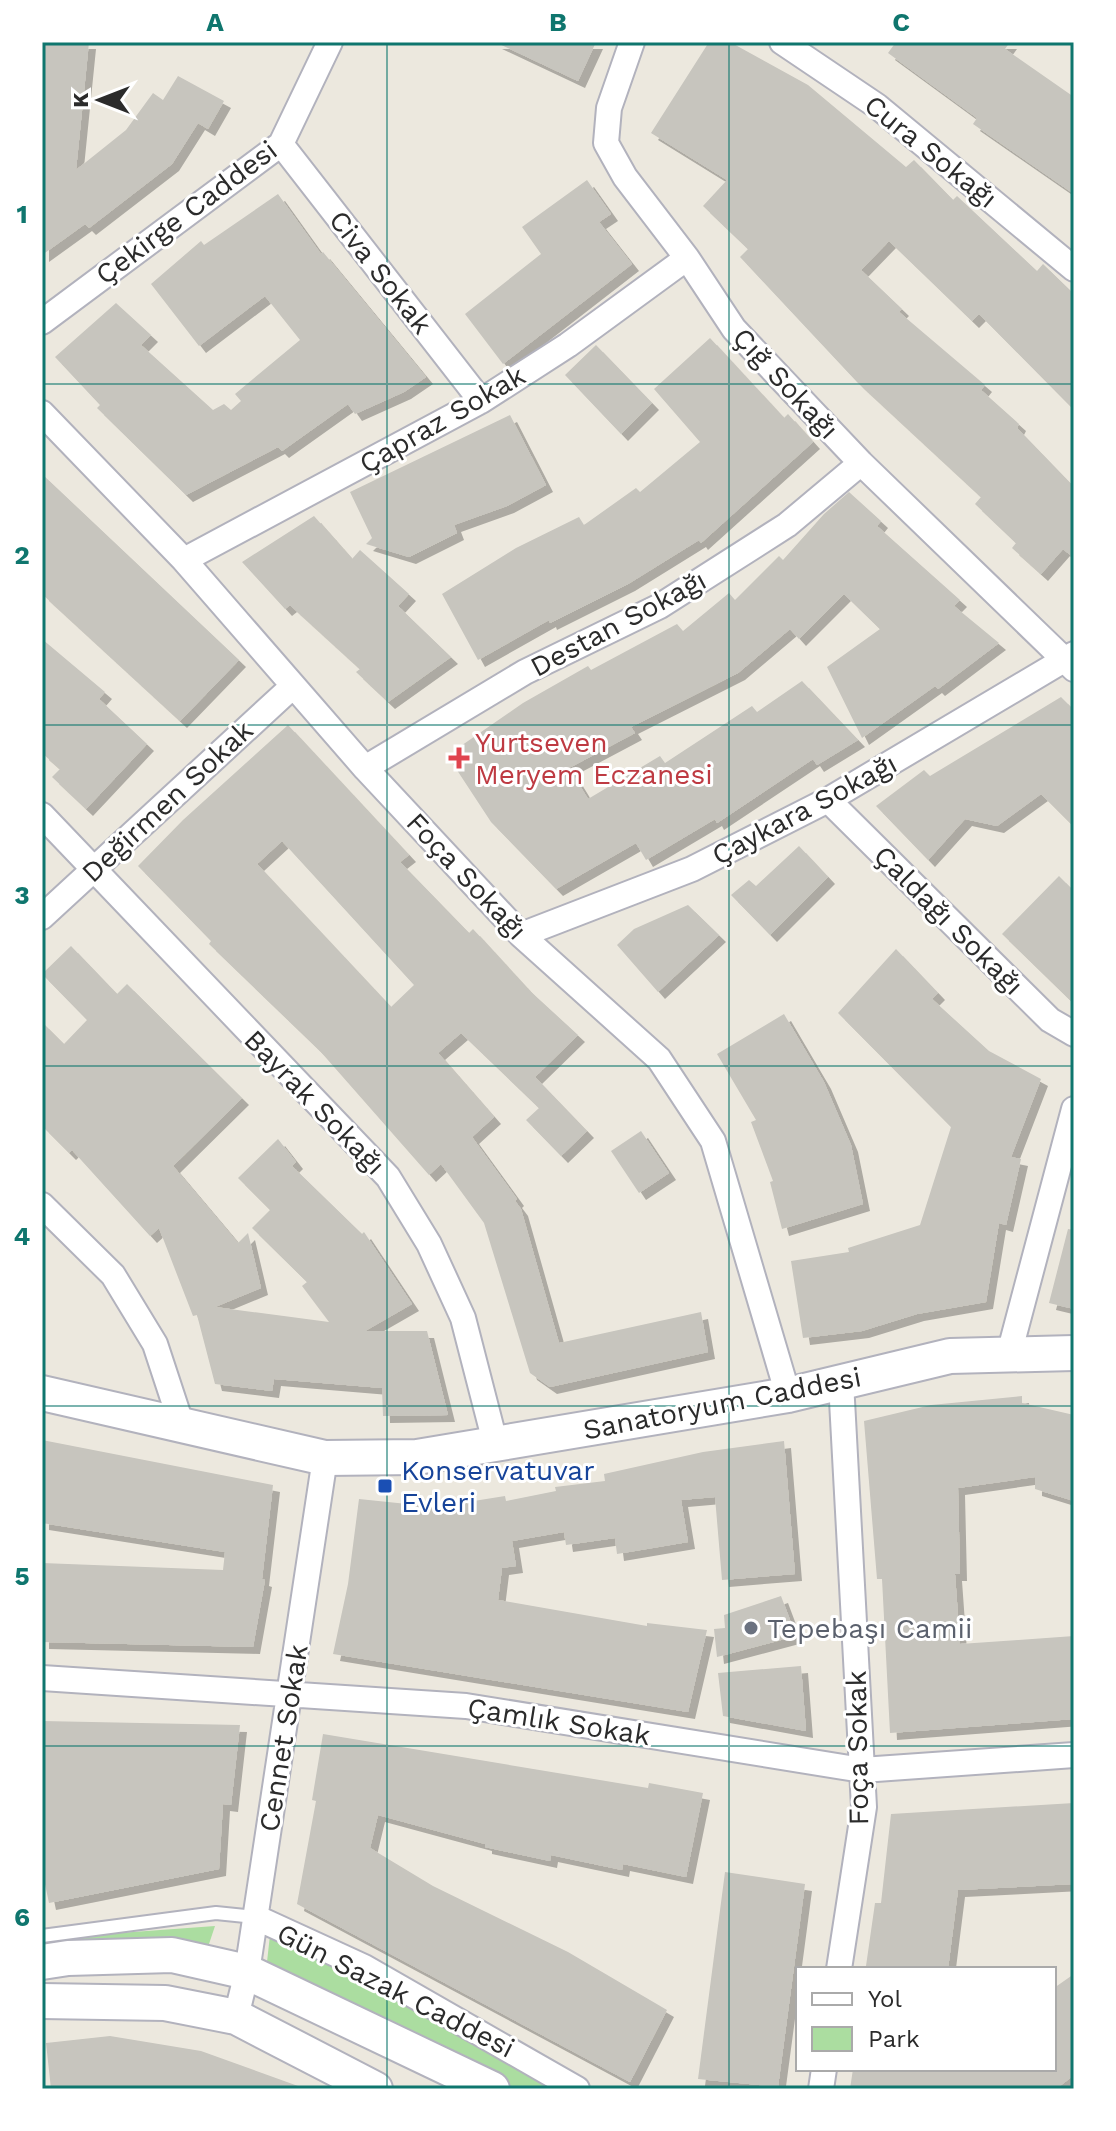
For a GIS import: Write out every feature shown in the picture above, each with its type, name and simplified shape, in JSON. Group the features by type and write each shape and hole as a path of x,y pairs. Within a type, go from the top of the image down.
{"main road":[{"name":"Sanatoryum Caddesi","path":"42,1393 325,1458 417,1457 788,1395 950,1356 1074,1353"},
{"name":"Gün Sazak Caddesi","path":"42,1962 68,1958 172,1955 247,1972 492,2089"},
{"path":"42,2001 165,2003 236,2017 375,2089"}],"street":[{"name":"Çekirge Caddesi","path":"42,322 281,144 330,42"},
{"name":"Çığ Sokağı","path":"632,42 609,108 606,143 625,177 687,258 734,329 861,463 1071,661"},
{"name":"Cura Sokağı","path":"782,42 877,106 1074,269"},
{"name":"Civa Sokak","path":"281,144 481,401"},
{"name":"Çapraz Sokak","path":"184,560 481,401 568,345 687,258"},
{"name":"Foça Sokağı","path":"42,413 184,560 365,768 521,935 659,1059 713,1141 788,1395"},
{"name":"Destan Sokağı","path":"365,768 525,672 660,606 787,525 861,463"},
{"name":"Çaykara Sokağı","path":"521,935 692,869 828,800 1071,661"},
{"name":"Değirmen Sokak","path":"42,917 293,686"},
{"name":"Çaldağı Sokağı","path":"828,800 1050,1020 1074,1034"},
{"name":"Bayrak Sokağı","path":"42,815 388,1177 429,1244 463,1318 496,1446"},
{"path":"1009,1354 1074,1109"},
{"path":"42,1205 113,1275 155,1344 182,1426"},
{"name":"Foça Sokak","path":"839,1967 864,1807 841,1382"},
{"name":"Cennet Sokak","path":"236,2017 247,1972 325,1458"},
{"name":"Çamlık Sokak","path":"42,1678 290,1691 466,1706 862,1770 1074,1755"},
{"name":"Gün Sazak Caddesi","path":"255,1917 364,1967 577,2089"}],"lane":[{"path":"42,1936 202,1914 255,1917"}],"green space":[{"path":"215,1926 205,1956 48,1947 51,1938"},
{"path":"270,1935 369,1982 563,2089 511,2089 266,1971"}],"building":[{"path":"42,42 89,42 76,170 126,130 153,93 163,100 178,76 224,101 208,129 198,123 172,164 89,228 85,224 42,255"},
{"path":"495,42 596,42 578,81"},
{"path":"709,42 730,42 808,85 906,167 914,160 953,200 957,196 1037,271 1043,264 1074,294 1074,410 979,314 972,321 889,241 861,270 902,309 899,312 985,385 981,390 1019,424 1017,428 1074,487 1074,558 1063,549 1041,574 1012,548 1016,543 975,504 981,497 857,382 740,257 748,249 703,206 727,180 651,133"},
{"path":"896,42 1010,42 1005,49 1074,97 1074,194 973,124 977,118 888,53"},
{"path":"587,180 611,214 599,222 632,264 503,364 465,314 541,254 522,227"},
{"path":"278,194 321,254 323,252 426,377 404,392 355,414 348,404 282,451 278,447 186,495 97,408 100,405 55,357 116,303 151,335 141,345 213,410 224,404 231,410 241,401 235,394 300,340 265,296 199,346 151,284 201,241 204,245"},
{"path":"710,338 784,418 788,414 813,442 701,543 699,540 628,584 550,623 549,620 478,660 442,594 516,548 579,517 584,525 636,488 640,492 700,442 654,389"},
{"path":"596,345 652,403 621,434 565,375"},
{"path":"510,415 546,485 507,506 454,525 457,533 409,557 366,544 372,538 350,492"},
{"path":"42,474 239,660 180,721 42,594"},
{"path":"849,492 881,521 877,526 960,600 954,606 999,643 938,689 935,686 862,738 827,667 880,629 844,594 799,639 790,629 738,673 631,727 635,733 569,768 588,799 660,756 665,763 752,706 757,712 802,681 858,740 817,765 813,759 717,823 715,819 646,860 636,843 556,889 491,822 451,761 455,750 523,703 588,666 591,670 677,624 683,631 729,593 735,600 779,556 783,560 824,514"},
{"path":"314,516 352,559 360,550 409,594 398,606 451,657 388,702 356,672 360,669 290,605 285,609 242,562"},
{"path":"42,639 105,692 99,699 147,744 86,809 52,777 60,769 42,753"},
{"path":"1061,697 1074,710 1074,827 1041,794 997,826 965,819 928,860 876,806 924,770 930,776"},
{"path":"288,725 409,855 400,862 469,933 473,929 529,990 578,1035 535,1077 587,1131 561,1156 526,1120 539,1108 461,1033 438,1053 494,1117 472,1137 517,1199 515,1201 521,1209 559,1343 701,1312 708,1352 550,1387 530,1373 484,1223 441,1164 429,1175 320,1051 209,944 211,941 138,866 183,820","holes":["282,841 414,985 391,1007 257,864"]},
{"path":"799,846 828,877 770,935 731,895 749,880 756,886"},
{"path":"1059,876 1074,891 1074,1004 1002,934"},
{"path":"688,905 719,935 658,992 617,945 634,929"},
{"path":"71,946 117,994 127,984 242,1098 173,1166 238,1243 248,1233 261,1288 215,1307 329,1322 302,1286 307,1282 252,1228 270,1210 238,1178 278,1139 296,1162 292,1166 362,1234 364,1232 412,1304 365,1331 427,1331 448,1415 383,1416 382,1388 274,1379 272,1391 215,1384 197,1315 193,1316 159,1228 150,1236 72,1150 69,1153 42,1126 42,1022 64,1044 87,1020 42,974"},
{"path":"896,949 938,993 932,999 989,1051 1041,1079 1011,1157 1021,1159 1006,1225 999,1223 986,1302 917,1314 862,1331 803,1338 791,1261 849,1252 848,1248 920,1225 951,1127 838,1013"},
{"path":"784,1014 824,1082 851,1145 863,1204 782,1229 770,1182 773,1181 751,1122 756,1120 717,1054"},
{"path":"641,1131 669,1173 639,1193 611,1151"},
{"path":"1068,1229 1074,1230 1074,1309 1049,1303"},
{"path":"1022,1396 1022,1403 1074,1415 1074,1501 1035,1489 1035,1477 958,1488 960,1574 955,1574 960,1644 1074,1636 1074,1719 890,1733 882,1579 877,1579 864,1421 931,1405"},
{"path":"42,1440 273,1485 262,1579 265,1580 253,1647 42,1642 42,1563 223,1570 225,1552 42,1523"},
{"path":"784,1441 795,1574 722,1580 715,1497 681,1500 688,1542 617,1554 615,1538 566,1545 564,1532 512,1541 516,1566 502,1568 498,1600 647,1626 647,1623 707,1630 688,1712 333,1654 348,1584 359,1499 436,1507 505,1496 506,1501 556,1491 555,1487 605,1481 604,1474 703,1452"},
{"name":"Tepebaşı Camii","path":"781,1596 796,1636 717,1657 714,1629 725,1628 724,1615"},
{"path":"801,1666 806,1731 723,1716 718,1673"},
{"path":"42,1721 240,1725 231,1805 223,1804 219,1869 49,1903 42,1870"},
{"path":"323,1734 648,1788 649,1783 703,1793 686,1877 623,1864 622,1870 551,1855 550,1861 485,1847 485,1844 378,1815 370,1848 433,1886 568,1952 667,2010 630,2082 297,1904 316,1801 312,1800"},
{"path":"1074,1803 1074,1884 958,1890 948,1967 866,1966 875,1903 881,1903 891,1814"},
{"path":"725,1872 805,1884 778,2087 698,2079"},
{"path":"1074,1974 1074,2075 1056,2089 850,2089 853,2071 1056,2071 1056,1987"},
{"path":"110,2036 201,2051 298,2086 297,2089 51,2089 46,2043"}],"place":[{"name":"Yurtseven Meryem Eczanesi","path":"459,758"},
{"name":"Konservatuvar Evleri","path":"385,1486"},
{"name":"Tepebaşı Camii","path":"751,1628"}]}
